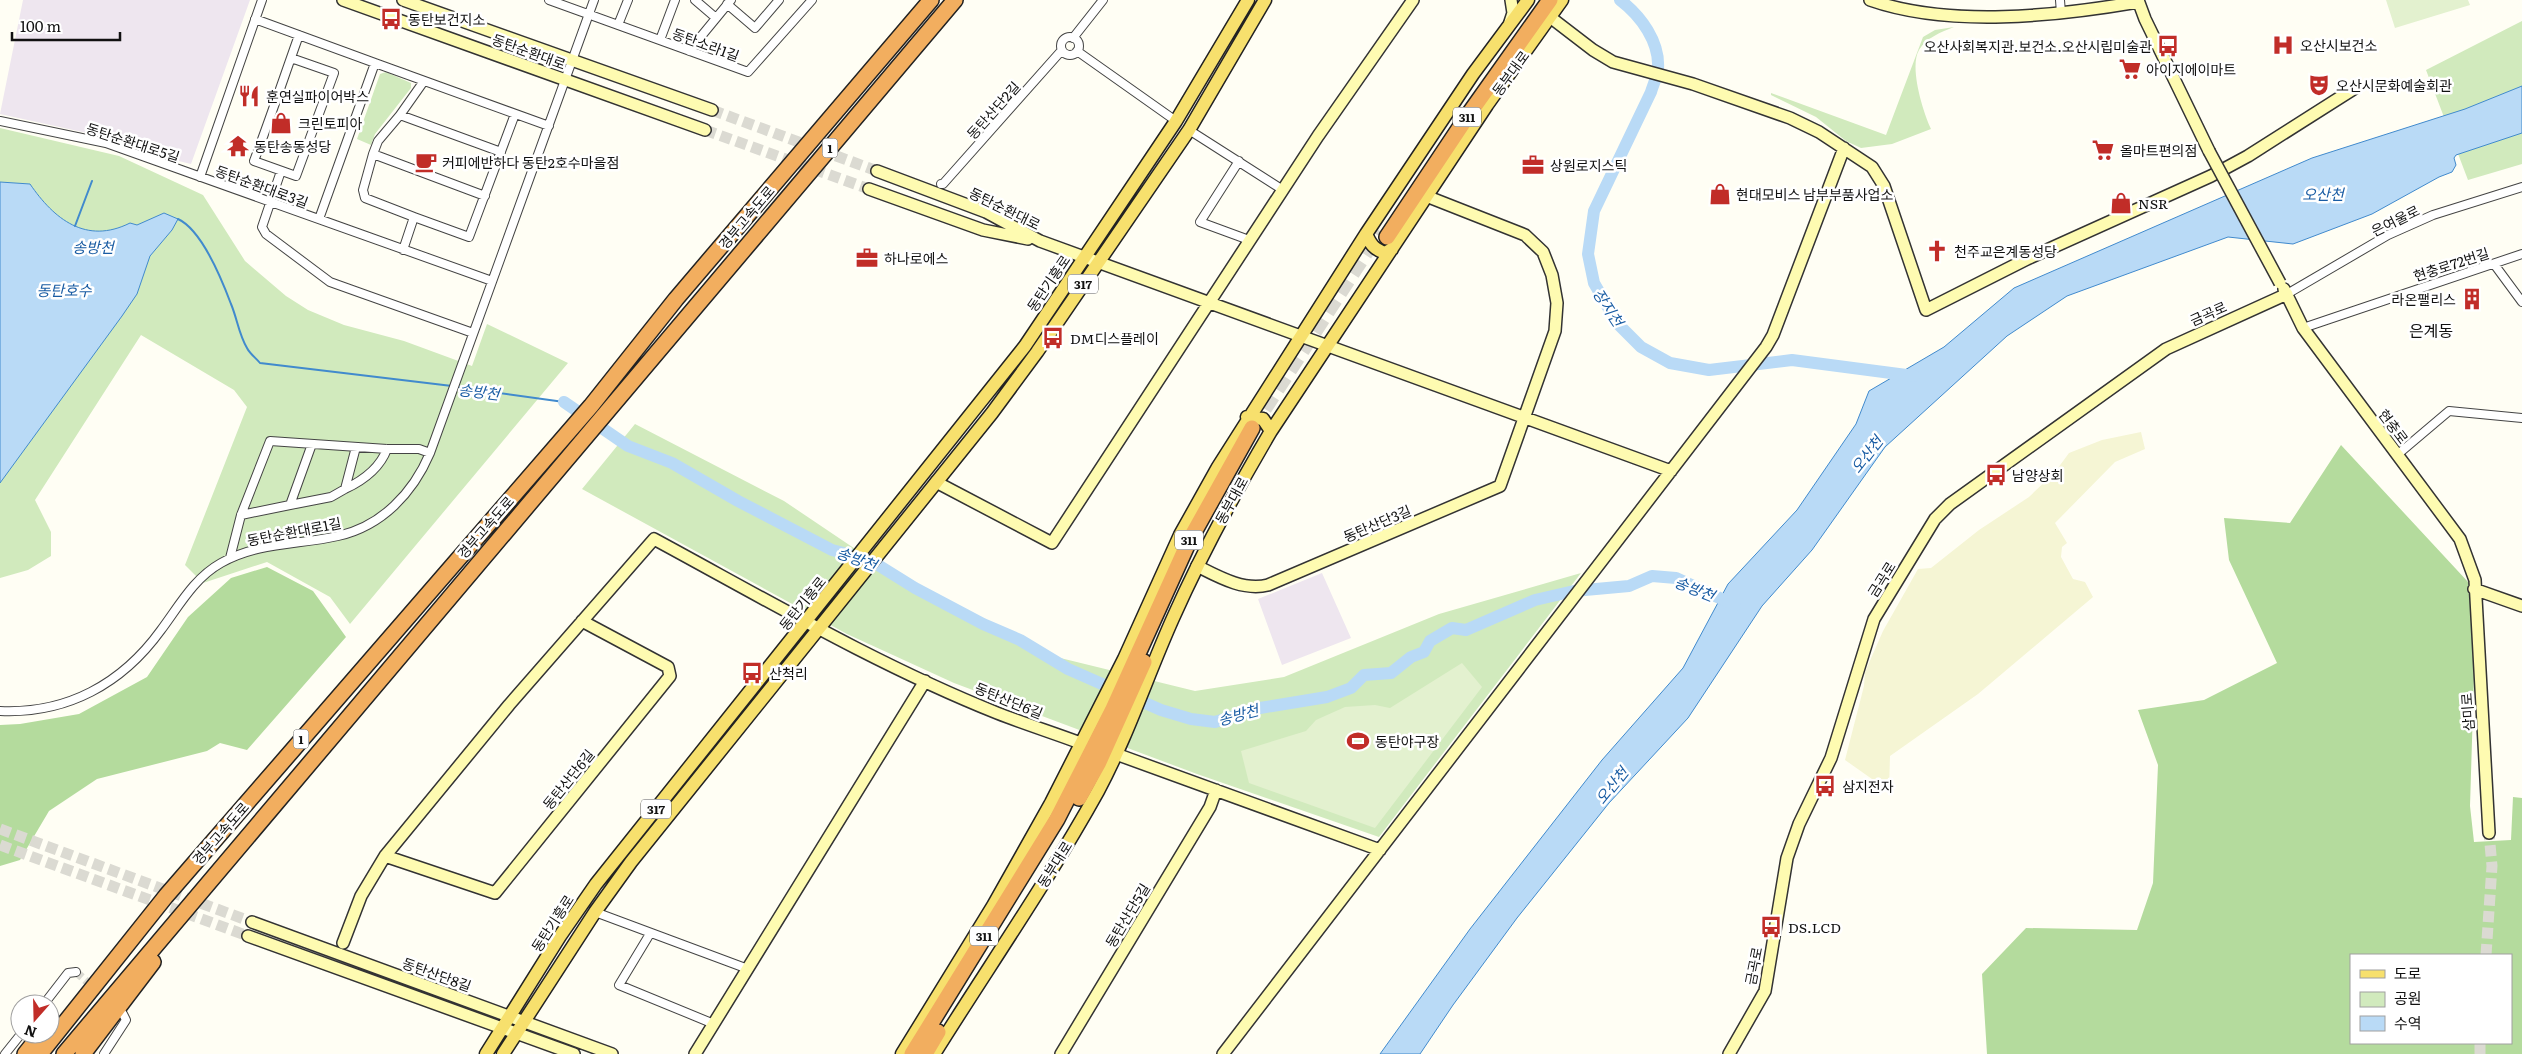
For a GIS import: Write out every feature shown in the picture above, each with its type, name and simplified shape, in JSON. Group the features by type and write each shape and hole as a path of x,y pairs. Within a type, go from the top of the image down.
{"highway":[{"name":"경부고속도로","path":"64,1054 257,823 584,438 597,410 681,294 931,0"},
{"name":"경부고속도로","path":"40,1054 166,896 570,430 597,410 701,300 955,0"},
{"name":"동부대로","path":"1381,238 1472,94 1539,0"},
{"name":"동부대로","path":"1381,238 1550,0"},
{"name":"동부대로","path":"925,1054 1064,824 1117,715 1189,541 1258,428"},
{"name":"동부대로","path":"912,1054 1057,819 1073,788 1117,715"},
{"path":"1098,791 1094,783 1120,732 1117,715"},
{"path":"1052,803 1073,788"},
{"path":"83,1054 257,823"},
{"path":"60,1011 103,961 166,896"},
{"path":"25,1054 33,1044"}],"main road":[{"name":"동탄기흥로","path":"486,1054 580,906 1025,346 1176,121 1248,0"},
{"name":"동탄기흥로","path":"503,1054 595,912 631,862 992,413 1037,352 1189,130 1265,0"},
{"name":"동부대로","path":"1258,428 1327,346 1381,238 1473,74 1528,0"},
{"name":"동부대로","path":"934,1054 1057,860 1098,791 1116,754 1117,715 1128,687 1172,620 1221,518 1258,428 1301,336 1381,238 1426,196 1486,105 1562,0"},
{"name":"동부대로","path":"902,1054 993,906 1052,803 1083,744 1117,715"}],"street":[{"name":"동탄순환대로3길","path":"262,0 200,177 492,281"},
{"name":"동탄순환대로","path":"343,0 705,130"},
{"name":"동탄순환대로","path":"402,0 712,110"},
{"name":"동탄소라1길","path":"549,0 748,72 812,0"},
{"name":"동탄순환대로1길","path":"0,711 36,710 76,700 110,681 141,656 191,588 204,575 230,558 252,550 338,536 362,528 383,515 401,499 417,480 430,453 594,0"},
{"path":"618,25 628,0"},
{"path":"660,40 675,0"},
{"path":"695,0 716,18"},
{"path":"689,51 729,2 755,28 779,0"},
{"path":"1077,51 1069,55 1062,50 1063,40 1073,38 1104,0"},
{"path":"936,482 1052,543 1282,190 1412,0"},
{"path":"1510,25 1514,13 1511,0"},
{"path":"1870,0 1901,10 1962,16 2061,13 2138,1"},
{"path":"2060,0 2061,13"},
{"name":"현충로","path":"2138,1 2209,151 2287,294 2303,328 2460,539 2475,580 2474,589"},
{"path":"1550,17 1593,50 1624,66 1676,79 1796,120 1872,166 1884,186 1926,310 2026,259 2211,176 2248,156 2355,88"},
{"path":"255,19 548,126"},
{"path":"291,58 334,73 296,176 254,161 299,35"},
{"path":"1073,38 1078,43 1077,51"},
{"name":"동탄산단2길","path":"941,184 1062,50"},
{"path":"1077,51 1176,121"},
{"path":"319,220 375,63"},
{"path":"424,81 400,115 378,141 363,190 365,198 469,237 515,114"},
{"path":"400,115 501,152"},
{"name":"동탄순환대로5길","path":"0,121 106,143 200,177"},
{"path":"1189,130 1239,160 1282,190"},
{"path":"1223,1054 1729,398 1766,347 1773,336 1844,148"},
{"path":"373,154 485,196"},
{"path":"1239,160 1200,222 1250,240"},
{"path":"281,171 262,227 266,234 330,282 473,333"},
{"name":"동탄순환대로","path":"877,171 986,212 1040,241"},
{"name":"은여울로","path":"2287,294 2388,235 2433,215 2522,187"},
{"name":"동탄순환대로","path":"869,189 983,230 1040,241"},
{"name":"동탄산단3길","path":"1197,566 1246,586 1257,588 1500,486 1556,331 1556,303 1548,262 1535,243 1525,235 1426,196"},
{"path":"403,250 414,217"},
{"path":"1040,241 1671,471"},
{"name":"현충로72번길","path":"2303,328 2522,254"},
{"path":"2494,264 2522,302"},
{"name":"금곡로","path":"1729,1054 1765,991 1787,858 1799,824 1831,758 1874,619 1935,519 1950,504 2166,349 2287,294"},
{"path":"2397,455 2449,410 2522,418"},
{"path":"230,558 241,515 270,441 386,449 419,449 430,453"},
{"path":"290,505 312,444"},
{"path":"345,489 356,447"},
{"path":"241,515 331,497 362,480 384,457 386,449"},
{"name":"동탄산단6길","path":"343,942 361,896 385,856 509,705 654,539 806,621 925,681 996,713 1083,744"},
{"path":"2474,589 2522,606"},
{"name":"삼미로","path":"2474,589 2489,833"},
{"name":"동탄산단6길","path":"385,856 496,893 670,676 668,667 582,621"},
{"path":"695,1054 925,681"},
{"path":"1116,754 1380,850"},
{"name":"동탄산단5길","path":"1061,1054 1210,807 1216,790"},
{"path":"595,912 748,969"},
{"name":"동탄산단8길","path":"252,922 612,1054"},
{"name":"동탄산단8길","path":"248,936 574,1054"},
{"path":"648,937 619,985 714,1024"},
{"path":"52,994 68,973 76,972"},
{"path":"104,1054 126,1020 123,1014"},
{"path":"5,1054 13,1044"}],"shaded area":[{"path":"23,0 250,0 191,164 150,154 110,138 0,114"},
{"path":"1322,573 1351,638 1282,665 1258,599"}],"green space":[{"path":"2386,0 2468,0 2470,5 2395,28"},
{"path":"2522,21 2522,164 2468,180 2426,70"},
{"path":"1954,27 1939,33 1926,42 1919,50 1916,58 1918,90 1931,129 1892,144 1861,148 1846,141 1816,117 1771,95 1771,93 1886,135 1923,37 1935,30"},
{"path":"386,72 411,83 411,88 375,134 371,145 357,139 380,74"},
{"path":"0,128 119,156 203,195 245,261 286,296 308,310 344,325 404,341 472,366 487,324 568,363 350,624 330,597 267,562 203,583 185,565 247,407 234,390 141,335 35,500 51,532 51,556 28,570 0,578"},
{"path":"635,424 784,501 882,567 1040,653 1195,691 1284,677 1439,614 1581,573 1379,837 1197,774 954,683 847,634 582,489"},
{"path":"2141,432 2145,449 2115,462 2055,523 2067,543 2062,547 2061,557 2073,579 2085,582 2093,597 1978,694 1890,756 1889,791 1845,760 1864,686 1865,672 1883,631 1918,569 1931,568 1979,530 2029,497 2055,472 2069,453 2102,440"},
{"path":"2341,445 2469,583 2474,676 2470,806 2474,842 2511,840 2513,797 2522,798 2522,1054 1987,1054 1982,974 2026,928 2137,930 2153,883 2158,765 2138,710 2204,700 2277,663 2229,560 2224,518 2290,523"},
{"path":"267,567 313,591 346,637 247,750 220,743 207,751 97,779 49,811 20,860 0,866 0,725 20,724 79,714 147,677 188,617 231,578"},
{"name":"동탄야구장","path":"1462,663 1482,687 1375,828 1249,783 1241,751 1306,731 1316,720 1345,707 1375,705 1390,708"}],"water":[{"name":"오산천","path":"2522,86 2522,133 2456,155 2454,158 2456,165 2452,172 2439,177 2372,214 2293,244 2228,237 2067,296 2007,336 1885,447 1812,550 1762,606 1688,718 1609,803 1517,918 1453,1005 1420,1054 1380,1054 1470,929 1602,760 1683,668 1728,584 1797,510 1856,424 1869,391 1944,347 2014,288 2312,158 2465,109"},
{"name":"동탄호수","path":"0,182 30,184 39,197 61,218 85,230 114,229 130,223 137,225 164,213 178,219 172,230 150,256 137,294 0,483"}],"waterway":[{"name":"장지천","path":"1620,0 1628,6 1648,30 1656,49 1658,69 1651,92 1594,211 1588,254 1594,283 1617,323 1641,347 1670,363 1709,370 1792,360 1914,376"},
{"path":"75,226 92,181"},
{"name":"송방천","path":"178,219 187,225 203,244 217,269 244,343 260,363 452,386"},
{"name":"송방천","path":"457,387 564,402"},
{"name":"송방천","path":"564,402 628,446 672,463 738,501 832,550 870,560 915,588 983,624 1020,640 1068,669 1161,710 1191,719 1215,722 1260,708 1327,697 1351,688 1364,675 1391,673 1411,657 1424,652 1430,641 1452,628 1466,630 1535,600 1574,591 1629,586 1652,576 1676,578 1735,605"}],"tunnel":[{"path":"712,110 877,171"},
{"path":"705,130 869,189"},
{"path":"1252,428 1380,231"},
{"path":"0,829 252,922"},
{"path":"2486,954 2492,866 2489,833"},
{"path":"0,845 248,936"},
{"path":"76,972 110,1002"},
{"path":"2480,1044 2480,1054"}],"place":[{"name":"동탄보건지소","path":"391,19"},
{"name":"오산시보건소","path":"2283,45"},
{"name":"오산사회복지관.보건소.오산시립미술관","path":"2168,46"},
{"name":"아이지에이마트","path":"2130,69"},
{"name":"오산시문화예술회관","path":"2319,85"},
{"name":"훈연실파이어박스","path":"249,96"},
{"name":"크린토피아","path":"281,123"},
{"name":"동탄송동성당","path":"238,146"},
{"name":"올마트편의점","path":"2103,150"},
{"name":"커피에반하다 동탄2호수마을점","path":"426,162"},
{"name":"상원로지스틱","path":"1533,165"},
{"name":"현대모비스 남부부품사업소","path":"1720,194"},
{"name":"NSR","path":"2121,203"},
{"name":"천주교은계동성당","path":"1937,251"},
{"name":"하나로에스","path":"867,258"},
{"name":"라온팰리스","path":"2472,299"},
{"name":"DM디스플레이","path":"1053,338"},
{"name":"남양상회","path":"1996,475"},
{"name":"산척리","path":"752,673"},
{"name":"동탄야구장","path":"1358,741"},
{"name":"삼지전자","path":"1825,786"},
{"name":"DS.LCD","path":"1771,927"}],"district":[{"name":"은계동","path":"2431,330"}]}
